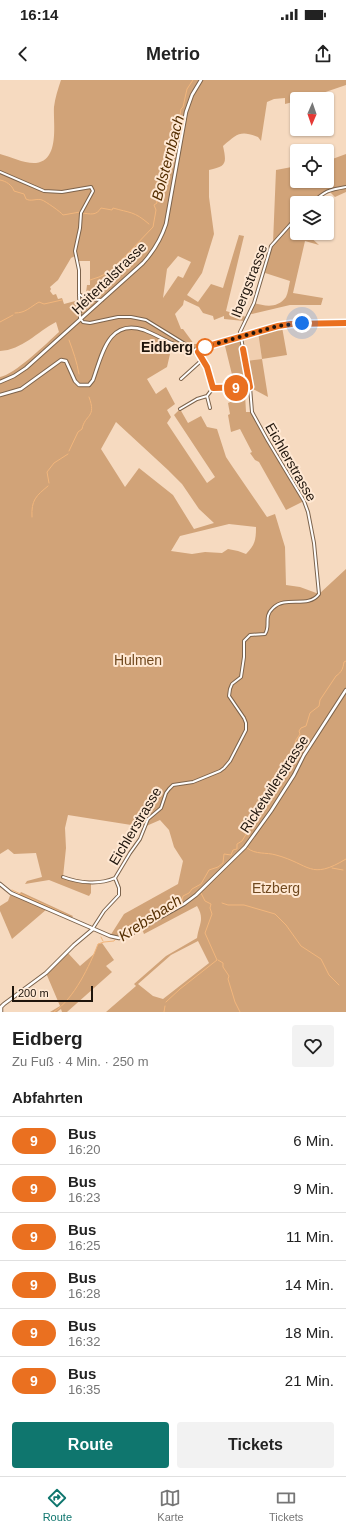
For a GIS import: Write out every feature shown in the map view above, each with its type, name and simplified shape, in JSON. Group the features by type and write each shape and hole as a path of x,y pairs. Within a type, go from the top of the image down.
{"street":[{"name":"Heitertalstrasse","path":"0,382 14,376 26,368 143,263 153,252 162,236 167,217 186,112 192,95 201,80"},
{"path":"0,172 44,191 62,192 91,187 93,191 81,213 80,228 75,251 79,270 81,319 87,323 118,317 141,318 150,322 198,352 207,367 213,388"},
{"path":"319,196 323,192 331,189 346,187"},
{"name":"Ibergstrasse","path":"241,337 240,332 254,303 271,246 290,225"},
{"path":"79,294 86,299 102,300"},
{"path":"0,395 21,389 61,360 66,361 75,381 79,385 89,385 93,380 109,338 115,333 126,328 144,330 191,352 198,352 209,346 278,326 291,324 346,323"},
{"name":"Eichlerstrasse","path":"116,878 130,852 140,838 148,820 161,808 168,789 173,786 193,782 220,771 230,761 246,730 244,718 229,696 232,684 241,677 244,657 244,641 250,635 265,634 267,631 267,618 269,612 274,607 281,603 310,601 316,599 319,594 314,544 308,512 304,501 255,419 251,406 250,387 241,337"},
{"path":"181,379 202,360"},
{"path":"213,388 250,387"},
{"path":"180,409 196,399 207,396 213,388"},
{"path":"207,396 210,408"},
{"name":"Ricketwilerstrasse","path":"0,884 11,892 93,930 117,938 124,937 135,932 190,899 245,847 294,776 304,755 346,690"},
{"path":"1,1012 1,1007 46,973 74,945 93,930 104,911 119,895 119,888 116,878 105,882 91,882 63,877"}],"shaded area":[{"path":"258,332 262,359 246,361 241,337"}],"green space":[{"path":"61,80 346,80 346,85 326,92 290,92 290,103 285,104 285,98 274,99 267,102 261,141 258,137 252,135 239,134 223,146 225,157 224,163 219,167 209,170 209,197 214,234 202,273 187,295 198,302 211,284 223,288 239,235 244,236 226,311 246,317 244,321 224,319 224,316 214,320 213,316 203,313 199,307 184,300 183,305 175,314 181,329 183,329 194,344 202,344 204,348 194,352 162,339 157,348 170,354 167,367 147,379 156,394 166,387 175,404 167,410 171,417 167,423 207,483 215,477 174,415 180,409 188,423 201,416 207,427 217,429 226,457 232,466 267,517 275,514 285,547 286,585 300,587 319,594 346,569 346,1012 106,1012 136,986 134,984 166,956 197,938 201,915 197,906 144,934 142,929 124,937 110,936 124,914 178,884 183,861 174,847 169,830 160,820 144,827 68,815 65,828 66,848 63,877 91,882 91,893 89,896 49,880 25,884 27,881 42,877 36,853 14,854 8,849 0,854 0,377 22,365 59,332 56,322 22,344 8,350 0,351 0,154 32,163 44,160 49,155 54,140 54,107","holes":["75,256 76,261 90,261 90,285 87,285 86,293 79,294 79,300 64,304 62,298 58,299 56,294 53,295 50,291 50,287 58,280 71,258","178,256 191,262 183,278 178,276 163,298 167,269","116,422 182,484 199,509 214,523 194,529 173,495 139,468 125,487 101,449","229,524 256,527 254,542 246,554 228,549 222,553 205,552 192,554 171,551 180,536","198,941 209,963 163,999 153,996 138,984 171,955"]},
{"path":"346,154 346,192 335,197 328,190 320,196 290,196 290,240 314,240 319,245 305,241 293,293 323,298 321,305 290,305 252,314 248,313 254,303 271,306 282,301 287,295 290,281 262,272 267,255 273,243 276,170 290,167 290,188 334,188 334,158"},
{"path":"313,323 313,325 282,327 287,355 262,359 258,332 278,326"},
{"path":"241,337 246,361 262,359 268,397 251,388 251,394 245,394 246,412 252,412 304,501 286,510 259,462 255,460 250,453 252,452 240,429 231,432 228,415 230,414 228,403 235,400 233,396 237,395 224,342"},
{"path":"21,892 73,916 71,919 47,909 12,939 0,911 0,906 8,901 11,893 18,896"},
{"path":"102,943 114,960 106,966 112,972 67,1012 62,1012 61,1009 57,1012 50,1012 60,1006 46,973 67,952 80,966 94,954 98,944"}],"waterway":[{"name":"Bolsternbach","path":"90,280 111,271 153,227 156,210 154,205 157,203 156,190 171,155 169,149 171,145 170,143 174,139 173,134 178,127 181,109 183,107 187,89 193,80"},
{"path":"0,180 12,187 14,191 24,194 26,199 42,200 63,215 80,212"},
{"path":"82,213 93,214 101,208 112,210 113,208 136,215 149,224"},
{"name":"Bolsternbach","path":"15,313 25,311 39,302 44,304 62,300"},
{"name":"Bolsternbach","path":"0,322 13,315"},
{"path":"69,340 79,374"},
{"path":"69,451 78,432 82,429 83,424 90,415 92,409 89,397"},
{"path":"49,483 47,472 54,463 68,454"},
{"path":"32,517 33,502 48,486"},
{"name":"Krebsbach","path":"54,1012 75,990 91,962 98,944 114,941 123,933 146,923 152,916 175,905 177,902 182,900 183,896 201,884 209,870 218,867 223,863 224,854 231,855 233,850 237,849 237,844 242,841 251,826 248,821 249,818 262,813 264,810 265,797 270,796 274,784 273,778 275,776 282,776 283,763 297,748 298,746 295,744 300,734 299,731 301,728 306,726 310,713 319,706 320,700 341,671 344,662 346,661"},
{"path":"247,848 257,852 276,855 310,869 317,870 334,866 346,859"},
{"path":"332,868 343,870"},
{"path":"12,890 69,916"},
{"path":"166,1002 217,960 205,933 212,914 210,908 211,904 205,901 201,893"},
{"path":"222,903 228,905 244,905 275,914 286,925 301,946 321,959 329,975 339,985"},
{"name":"Krebsbach","path":"101,937 103,941"},
{"path":"218,960 223,963 223,967 229,976 228,979 235,1002 240,1012"},
{"path":"164,1012 165,1006"}],"bus line":[{"name":"9","path":"243,349 250,387 213,388 207,367 198,352 205,347 278,326 291,324 346,323"}],"place":[{"name":"Eidberg","path":"205,347"}],"route":[{"path":"205,347 278,326 302,323"}],"park label":[{"name":"Hulmen","path":"138,660"},
{"name":"Etzberg","path":"276,888"}]}
